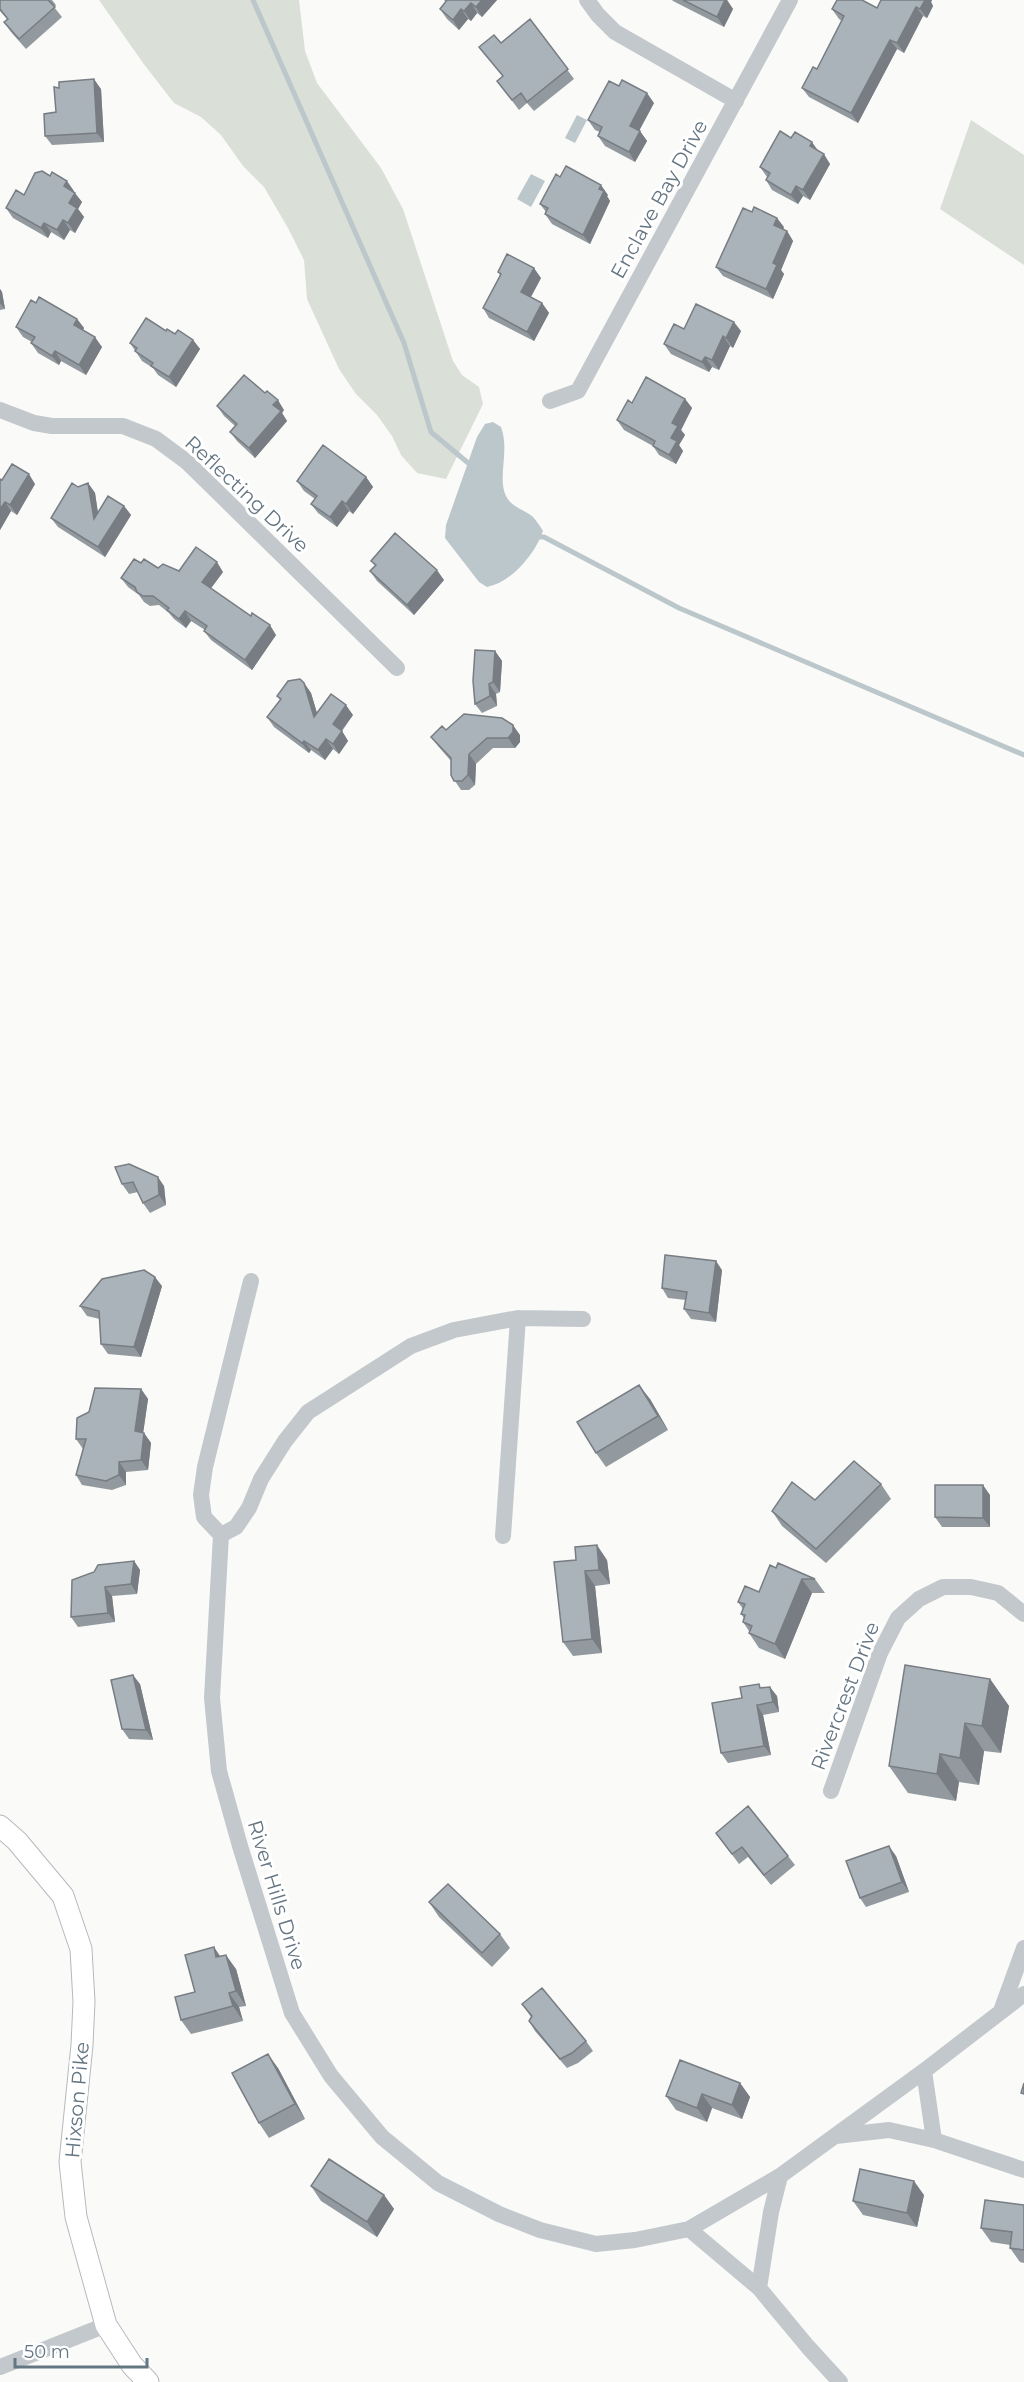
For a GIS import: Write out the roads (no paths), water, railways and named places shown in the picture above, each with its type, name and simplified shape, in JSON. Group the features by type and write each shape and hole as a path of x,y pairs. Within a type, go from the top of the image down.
{"main road":[{"name":"Hixson Pike","path":"0,1826 17,1841 63,1896 81,1949 83,2034 70,2162 76,2217 106,2325 132,2365 148,2382"}],"street":[{"path":"587,0 615,32 736,101"},
{"name":"Enclave Bay Drive","path":"550,401 578,391 790,0"},
{"name":"Reflecting Drive","path":"0,410 34,423 52,426 123,426 156,439 187,462 398,668"},
{"path":"251,1281 205,1467 201,1495 204,1517 221,1535 236,1527 249,1508 261,1479 285,1441 308,1412 411,1346 454,1330 518,1318 583,1319"},
{"path":"503,1536 518,1318"},
{"name":"River Hills Drive","path":"221,1535 212,1698 219,1771 292,2013 331,2076 382,2137 438,2183 499,2214 540,2230 596,2244 635,2240 689,2229 780,2176 924,2071 1024,1994"},
{"name":"Rivercrest Drive","path":"831,1791 880,1653 898,1618 919,1599 943,1587 971,1587 998,1593 1024,1614"},
{"path":"1001,2011 1024,1948"},
{"path":"924,2071 934,2140"},
{"path":"835,2136 889,2130 934,2140 1024,2169"},
{"path":"759,2288 771,2212 780,2176"},
{"path":"689,2229 759,2288 840,2382"},
{"path":"0,2367 106,2325"}],"waterway":[{"path":"253,0 404,343 431,432 473,467"},
{"path":"536,537 544,537 679,608 1024,755"}]}
